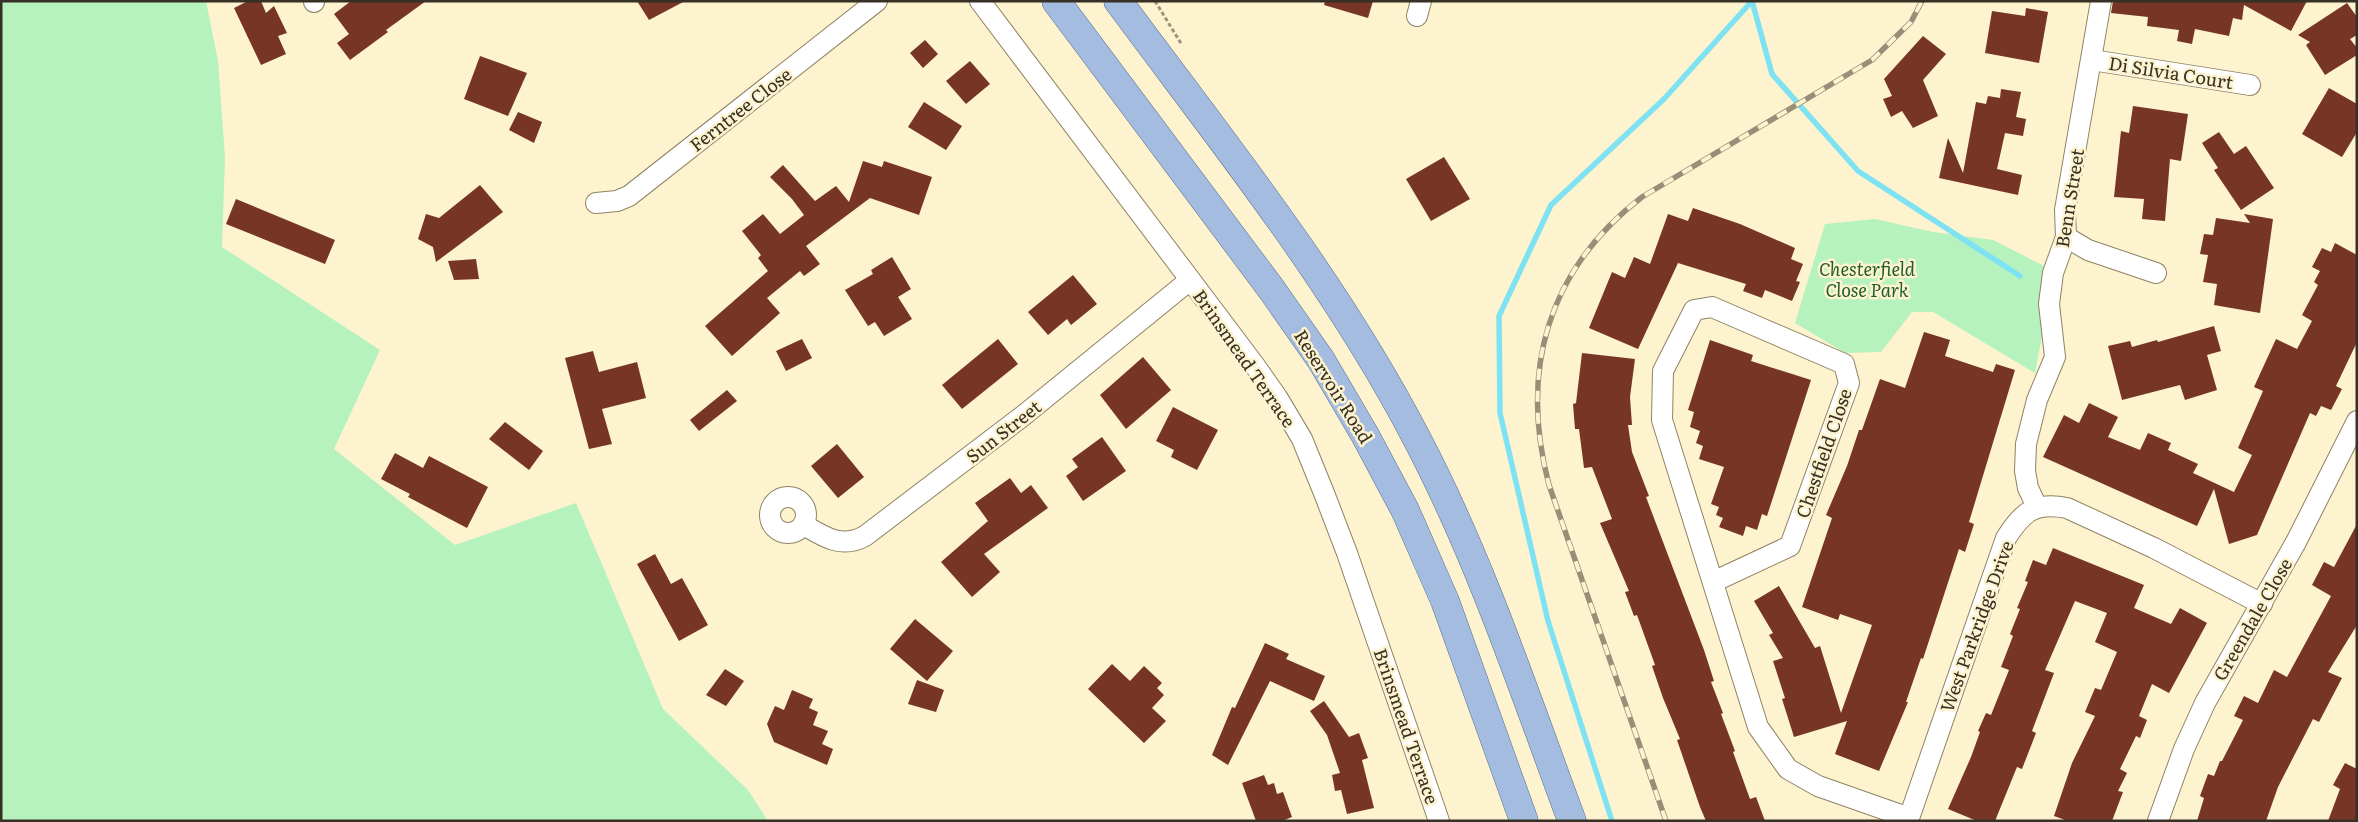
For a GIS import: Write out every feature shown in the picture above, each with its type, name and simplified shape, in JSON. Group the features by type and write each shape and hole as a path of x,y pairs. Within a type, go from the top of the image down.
{"main road":[{"name":"Reservoir Road","path":"1056,1 1272,290 1321,360 1365,435 1405,510 1445,601 1524,821"},
{"path":"1118,1 1268,200 1317,271 1368,351 1417,439 1491,599 1569,815"}],"street":[{"name":"Ferntree Close","path":"596,203 617,201 629,196 877,1"},
{"name":"Brinsmead Terrace","path":"980,1 1277,396 1302,439 1348,553 1439,821"},
{"name":"Benn Street","path":"2036,507 2028,488 2025,471 2026,444 2037,400 2055,357 2049,304 2053,273 2066,237 2065,210 2101,1"},
{"name":"Di Silvia Court","path":"2092,60 2250,85"},
{"path":"2066,237 2088,250 2156,273"},
{"name":"Sun Street","path":"804,525 818,533 843,542 854,542 865,536 1024,415 1190,280"},
{"name":"Chestfield Close","path":"1713,582 1790,546 1849,383 1844,364 1712,307 1694,310 1663,371 1662,420 1758,727 1788,769 1818,786 1908,820"},
{"name":"Greendale Close","path":"2158,821 2194,724 2296,542 2357,421"},
{"path":"2036,507 2052,505 2083,514 2163,552 2262,604"},
{"name":"West Parkridge Drive","path":"1908,820 2006,538 2024,514 2036,507"}],"green space":[{"path":"1,1 206,1 218,61 225,157 222,247 380,350 334,449 455,545 576,503 663,709 748,790 768,821 1,821"},
{"name":"Chesterfield Close Park","path":"1875,219 1933,232 1993,240 2046,267 2045,320 2035,373 1933,312 1912,312 1881,352 1845,353 1795,323 1825,224"}],"building":[{"path":"248,1 261,1 266,13 274,6 287,33 278,36 286,54 261,65 234,8"},
{"path":"351,1 426,1 386,30 388,32 350,60 337,43 349,34 334,14"},
{"path":"637,1 685,1 649,20"},
{"path":"1325,1 1373,1 1368,18 1324,5"},
{"path":"2113,1 2307,1 2291,31 2244,5 2242,20 2233,18 2229,36 2195,29 2192,44 2177,41 2179,30 2147,26 2148,17 2111,13"},
{"path":"2347,3 2357,17 2357,35 2350,39 2357,48 2357,55 2325,75 2306,45 2310,42 2298,35"},
{"path":"2026,8 2048,12 2039,63 1985,53 1992,11 2025,16"},
{"path":"1923,36 1946,54 1923,80 1938,116 1913,128 1902,111 1891,117 1883,99 1892,96 1884,79"},
{"path":"925,40 938,54 923,68 910,53"},
{"path":"480,56 527,73 508,116 464,99"},
{"path":"970,61 990,84 966,104 946,81"},
{"path":"2329,88 2357,104 2357,132 2342,157 2302,134"},
{"path":"2001,89 2021,92 2016,117 2026,119 2023,136 2005,133 1997,169 2022,175 2018,195 1939,178 1948,138 1963,173 1976,102 1986,104 1988,96 2000,98"},
{"path":"924,102 962,126 946,150 908,127"},
{"path":"2133,106 2188,114 2181,161 2170,159 2165,221 2142,219 2144,199 2114,197 2121,131 2129,133"},
{"path":"518,112 542,122 534,143 509,130"},
{"path":"2219,132 2234,154 2246,146 2274,188 2241,210 2214,170 2218,168 2202,143"},
{"path":"1444,157 1470,199 1431,221 1406,179"},
{"path":"863,161 882,167 884,161 932,177 919,215 870,198 806,246 820,264 804,276 800,271 767,298 780,313 732,356 705,326 768,271 758,258 761,255 742,231 763,214 780,234 804,215 792,199 770,177 783,165 815,201 836,186 849,202"},
{"path":"480,185 503,212 436,262 433,247 418,239 426,214 439,218"},
{"path":"236,199 335,240 325,264 226,224"},
{"path":"1693,208 1740,224 1795,248 1791,259 1803,264 1796,281 1800,282 1792,301 1765,290 1762,298 1743,291 1746,284 1678,263 1638,349 1589,328 1612,272 1625,278 1634,257 1650,264 1668,214 1688,221"},
{"path":"2244,214 2273,219 2260,313 2214,305 2217,284 2203,282 2208,255 2200,254 2204,234 2213,235 2216,218 2250,223"},
{"path":"2335,243 2357,255 2357,342 2336,386 2342,389 2331,410 2321,406 2316,416 2310,413 2257,535 2229,544 2214,489 2197,526 2043,457 2064,415 2079,423 2089,403 2118,417 2108,437 2140,450 2148,433 2171,443 2168,450 2198,464 2193,473 2234,492 2252,455 2238,448 2263,391 2254,387 2276,339 2297,349 2312,321 2302,315 2318,285 2314,282 2320,271 2312,267 2322,248 2331,252"},
{"path":"892,257 911,289 898,297 912,319 884,336 875,322 868,326 845,290 873,274 871,270"},
{"path":"476,259 479,279 454,280 448,261"},
{"path":"1073,275 1097,304 1071,325 1067,319 1048,335 1028,312"},
{"path":"2214,326 2221,351 2207,355 2217,390 2185,400 2180,385 2122,400 2108,346 2130,341 2132,347 2157,340 2158,342"},
{"path":"1924,332 1950,340 1945,356 1993,372 1996,364 2015,370 1969,522 1974,524 1965,552 1959,549 1923,659 1921,658 1906,702 1908,702 1879,771 1835,754 1847,721 1794,737 1782,699 1785,698 1773,661 1783,658 1769,635 1773,633 1754,601 1779,586 1815,648 1820,646 1841,713 1872,625 1840,614 1838,620 1802,607 1832,518 1826,515 1847,466 1859,430 1862,430 1880,379 1905,388"},
{"path":"802,339 812,358 786,371 776,351"},
{"path":"998,339 1018,364 962,409 942,385"},
{"path":"1710,340 1753,355 1751,361 1811,380 1767,516 1762,514 1757,530 1746,526 1743,536 1719,527 1723,518 1716,515 1719,507 1711,504 1724,467 1699,459 1703,446 1696,443 1700,431 1690,427 1694,412 1688,410"},
{"path":"593,351 599,372 637,362 646,398 602,409 612,444 589,449 565,358"},
{"path":"1582,353 1635,359 1630,397 1632,425 1628,425 1632,452 1649,496 1646,497 1704,650 1714,681 1711,682 1735,751 1733,752 1750,799 1756,797 1765,821 1706,821 1700,807 1677,740 1680,739 1652,666 1655,665 1637,615 1634,616 1625,592 1629,591 1600,523 1612,519 1592,467 1584,468 1579,429 1575,429 1573,404 1576,403"},
{"path":"1143,357 1171,390 1126,429 1100,395"},
{"path":"727,390 737,401 699,431 690,420"},
{"path":"1173,407 1218,430 1197,470 1171,457 1174,450 1156,441"},
{"path":"505,422 543,451 529,470 489,439"},
{"path":"1102,437 1126,471 1083,501 1066,476 1078,467 1072,459"},
{"path":"837,444 864,477 838,498 811,466"},
{"path":"395,453 423,468 429,456 488,487 467,528 408,497 410,494 381,479"},
{"path":"1010,478 1021,493 1031,485 1048,508 984,554 1000,572 972,597 941,562 988,521 975,503"},
{"path":"2357,524 2357,625 2328,672 2342,678 2319,722 2313,719 2278,787 2266,821 2197,821 2204,798 2200,796 2208,774 2214,776 2220,761 2222,761 2243,720 2234,716 2244,696 2258,703 2274,670 2287,677 2331,596 2312,585 2324,562 2334,567"},
{"path":"2053,548 2144,585 2134,608 2171,624 2180,608 2207,623 2169,693 2152,684 2139,716 2147,720 2140,738 2136,736 2120,769 2127,773 2118,791 2123,792 2112,821 2068,821 2054,816 2072,763 2095,716 2085,712 2095,688 2101,690 2117,652 2095,642 2107,613 2075,601 2045,670 2054,673 2032,731 2036,733 2022,769 2017,767 1995,821 1977,821 1948,809 1971,757 1980,732 1978,731 1986,713 1991,715 2009,670 2001,667 2013,636 2010,634 2020,609 2017,608 2028,582 2025,581 2033,560 2046,565"},
{"path":"655,554 671,584 682,578 708,625 679,641 637,564"},
{"path":"915,619 953,651 927,681 890,649"},
{"path":"1265,643 1289,654 1286,659 1325,676 1314,701 1270,681 1228,765 1212,755 1232,707 1235,708"},
{"path":"1112,664 1130,681 1144,666 1162,683 1157,688 1164,695 1152,708 1166,721 1144,743 1088,689"},
{"path":"725,669 744,681 726,706 706,695"},
{"path":"917,680 944,690 936,712 908,704"},
{"path":"792,690 813,699 809,708 818,712 813,725 828,731 822,744 833,749 827,765 774,742 767,724 775,706 784,710"},
{"path":"1324,701 1349,737 1359,733 1368,758 1362,760 1374,808 1347,814 1341,790 1335,791 1332,775 1340,773 1327,735 1310,711"},
{"path":"2345,763 2357,769 2357,821 2328,821 2340,789 2333,785"},
{"path":"1264,775 1268,785 1274,783 1277,794 1283,792 1292,817 1282,821 1256,821 1242,783"}],"waterway":[{"path":"1752,1 1772,74 1858,171 2020,276"},
{"path":"1612,821 1548,621 1500,413 1499,316 1551,205 1664,99 1752,1"}],"railway":[{"path":"1666,821 1549,485 1540,443 1538,402 1540,363 1549,326 1563,290 1583,257 1609,226 1642,197 1872,60 1911,22 1922,1"}]}
